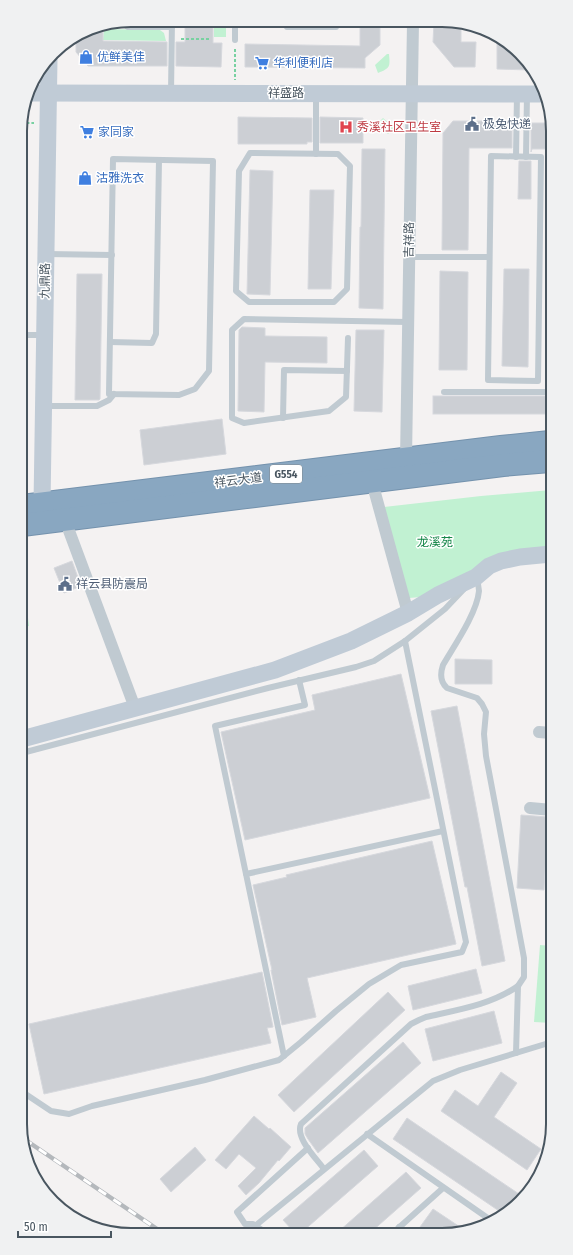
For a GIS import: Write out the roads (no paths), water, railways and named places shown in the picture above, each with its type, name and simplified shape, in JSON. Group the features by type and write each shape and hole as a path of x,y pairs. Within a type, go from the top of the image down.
{"highway":[{"name":"祥云大道","path":"32,514 406,468 546,443"},
{"name":"祥云大道","path":"32,514 65,520 372,482 406,468 546,461"}],"street":[{"name":"吉祥路","path":"406,468 413,27"},
{"name":"九鼎路","path":"32,514 43,406 49,67"},
{"name":"祥盛路","path":"34,93 539,94"},
{"path":"372,482 408,613"},
{"path":"65,520 135,708"},
{"path":"27,738 275,670 351,641 408,613 438,595 476,577 489,566 501,561 520,557 546,554"},
{"path":"539,732 546,733"},
{"path":"530,808 546,809"}],"lane":[{"path":"171,93 172,27"},
{"path":"235,40 236,27"},
{"path":"316,94 316,154"},
{"path":"516,157 522,94"},
{"path":"522,94 526,157"},
{"path":"250,154 316,154 338,154 350,166 347,289 334,302 249,302 236,292 239,171 250,154"},
{"path":"490,156 526,157 541,157 538,381 488,380 490,156"},
{"path":"113,159 159,160 213,161 209,371 195,389 179,395 109,394 113,159"},
{"path":"110,342 152,343 156,334 159,160"},
{"path":"46,254 112,255"},
{"path":"409,257 489,257"},
{"path":"348,338 346,397 330,411 244,423 232,418 232,330 244,319 408,322"},
{"path":"27,335 45,335"},
{"path":"283,418 284,370 347,371"},
{"path":"444,392 546,392"},
{"path":"43,406 97,406 109,400 114,394"},
{"path":"27,752 92,733 299,680 356,667 374,661 405,641 445,609 476,577"},
{"path":"324,1169 300,1136 299,1128 301,1124 411,1024 426,1017 492,1000 507,994 518,986 524,977 524,958 486,756 484,734 486,712 480,700 447,688 441,678 441,670 443,665 470,617 477,599 479,590 476,577"},
{"path":"27,1096 51,1111 69,1114 92,1106 205,1080 279,1060 369,984 382,976 401,965 462,952 466,942 405,641"},
{"path":"284,1056 215,726 305,705 299,680"},
{"path":"246,874 443,830"},
{"path":"516,1053 518,986"},
{"path":"255,1226 366,1134 433,1081 460,1070 546,1044"},
{"path":"366,1134 486,1218"},
{"path":"259,1228 253,1224 245,1224 238,1212 308,1148"},
{"path":"397,1228 443,1188"}],"railway":[{"path":"29,1142 156,1228"}],"place":[{"name":"优鲜美佳","path":"86,57"},
{"name":"华利便利店","path":"262,63"},
{"name":"极兔快递","path":"472,124"},
{"name":"秀溪社区卫生室","path":"346,127"},
{"name":"家同家","path":"87,132"},
{"name":"沽雅洗衣","path":"85,178"},
{"name":"祥云县防震局","path":"65,584"}],"park label":[{"name":"龙溪苑","path":"435,542"}]}
